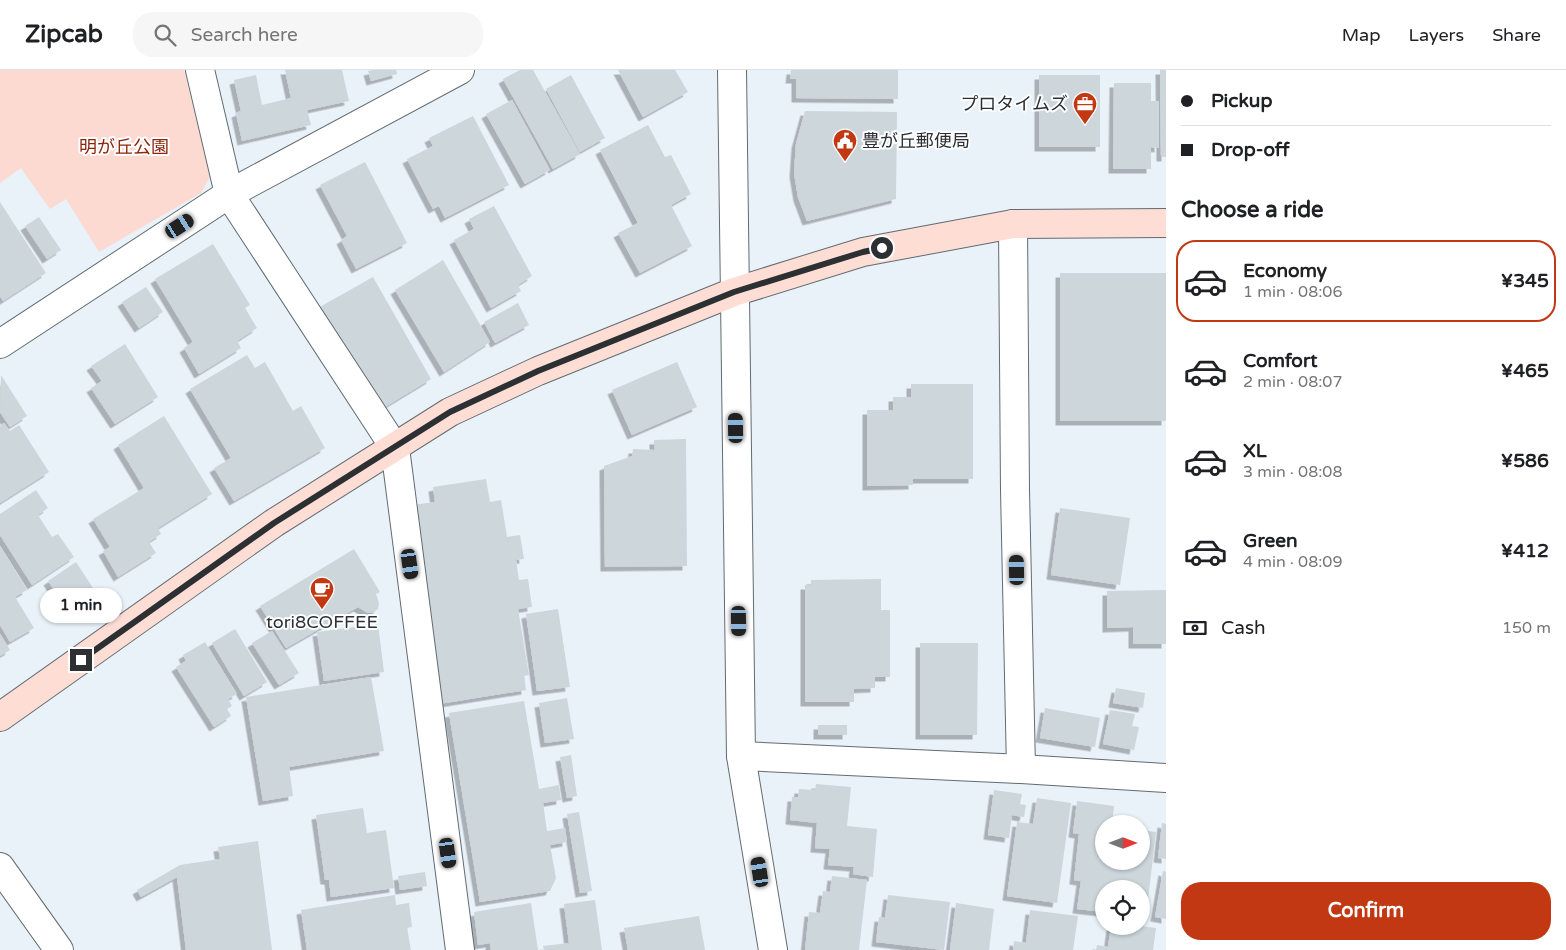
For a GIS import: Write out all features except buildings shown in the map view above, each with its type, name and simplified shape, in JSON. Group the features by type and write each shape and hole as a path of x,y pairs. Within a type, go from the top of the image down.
{"street":[{"path":"200,70 229,194 395,448 460,950"},
{"path":"0,344 229,194 459,70"},
{"path":"732,70 741,756 773,950"},
{"path":"0,717 274,523 450,412 529,375 734,292 863,252 1013,224 1166,223"},
{"path":"1013,224 1015,490 1021,769"},
{"path":"741,756 1166,778"},
{"path":"0,867 59,950"}],"green space":[{"name":"明が丘公園","path":"0,70 184,70 210,177 201,193 99,252 66,199 50,209 21,168 0,183"}],"place":[{"name":"プロタイムズ","path":"1085,125"},
{"name":"豊が丘郵便局","path":"845,162"},
{"name":"tori8COFFEE","path":"322,610"}],"route":[{"path":"81,660 274,523 450,412 538,371 734,292 863,252 882,248"}]}
